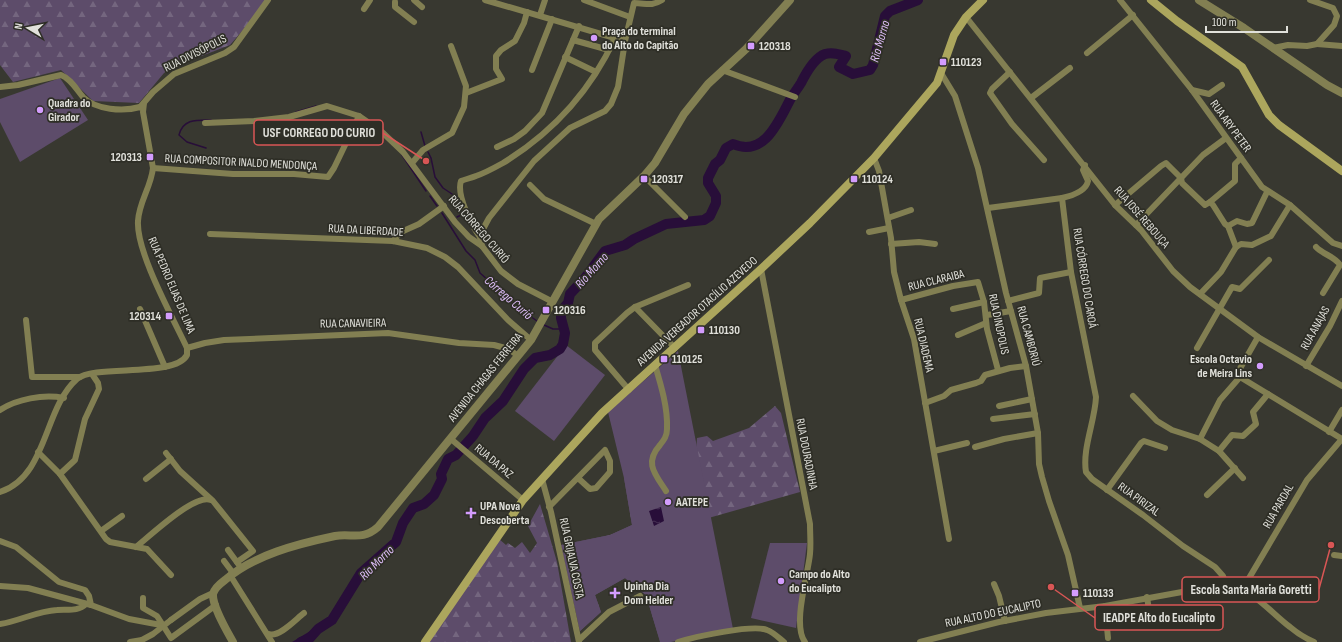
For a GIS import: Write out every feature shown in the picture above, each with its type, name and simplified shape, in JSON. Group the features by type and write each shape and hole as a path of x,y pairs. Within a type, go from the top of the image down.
{"main road":[{"name":"AVENIDA VEREADOR OTACÍLIO AZEVEDO","path":"425,642 523,500 610,404 629,390 761,269 815,218 874,158 927,95 942,73 954,35 966,17 983,0"},
{"path":"1151,0 1177,21 1242,67 1269,115 1342,171"}],"street":[{"name":"RUA DIVISÓPOLIS","path":"140,109 153,92 174,74 225,53 234,47 268,0"},
{"path":"364,9 370,0"},
{"path":"414,0 422,7"},
{"path":"485,0 579,26 625,41"},
{"path":"540,15 545,0"},
{"path":"584,0 630,17"},
{"path":"627,0 634,3 643,2 652,5 662,0"},
{"name":"AVENIDA CHAGAS FERREIRA","path":"130,642 142,640 153,634 200,598 213,593 232,574 239,564 334,536 370,534 452,440 531,340 596,224 611,207 645,177 665,149 684,114 708,84 746,49 790,0"},
{"name":"RUA ARY PETER","path":"1120,0 1192,90 1262,188 1290,205 1333,243 1342,246"},
{"path":"1198,0 1327,85 1342,93"},
{"path":"1310,0 1329,6 1336,12 1337,16 1334,25 1317,44"},
{"path":"393,1 395,7 414,22"},
{"path":"480,237 489,218 534,161 570,128 605,111 611,104 620,81 625,41 634,3"},
{"path":"466,93 502,79 496,68 496,56 501,50 515,41 524,23 527,12"},
{"path":"1087,53 1133,15"},
{"name":"RUA JOSÉ REBOUÇA","path":"966,17 1085,164 1115,204 1136,225 1173,271 1219,310 1258,337 1342,386"},
{"path":"532,70 552,19"},
{"path":"497,147 514,139 535,123 542,113 579,26"},
{"path":"482,246 480,237 469,219 460,188 461,181 486,172 525,148 574,104 596,72 615,38"},
{"path":"574,40 609,50"},
{"path":"1273,48 1288,45 1307,46 1317,44 1342,46"},
{"path":"412,163 424,150 452,133 464,107 466,86 451,46"},
{"path":"565,57 596,72"},
{"path":"1031,98 1070,68"},
{"path":"722,70 778,92 795,97"},
{"path":"1010,72 992,89 990,94 1012,124 1044,160"},
{"name":"RUA CAMBORIÚ","path":"942,73 955,96 961,112 988,208 1008,301 1026,366 1038,433 1042,477 1050,507 1068,555 1080,608"},
{"path":"0,87 18,85 51,76 61,75 70,80 84,97 95,105 140,109"},
{"path":"1192,90 1209,94 1222,84"},
{"name":"RUA CÓRREGO CURIÓ","path":"205,123 254,121 289,117 327,106 359,116 382,132 412,163 469,237 482,246 508,278 553,302"},
{"name":"RUA PEDRO ELIAS DE LIMA","path":"140,109 154,168 139,211 138,230 150,267 187,348"},
{"name":"RUA COMPOSITOR INALDO MENDONÇA","path":"154,168 233,174 294,174 328,177 334,168 359,116"},
{"path":"1136,225 1204,155 1226,138"},
{"name":"RUA DIADEMA","path":"874,158 879,171 888,218 894,272 901,300 914,339 949,539"},
{"path":"1115,204 1164,164 1167,164 1181,178 1182,183 1205,205 1235,181 1235,164 1242,158"},
{"path":"988,208 1062,198 1078,192 1086,186 1088,181 1083,170 1085,164"},
{"path":"645,177 685,218"},
{"path":"530,185 544,199 596,224"},
{"path":"1228,226 1236,221 1252,223 1267,192"},
{"name":"RUA CÓRREGO DO CAROÁ","path":"1062,198 1072,272 1094,384 1096,411"},
{"path":"1210,202 1228,226 1236,247"},
{"path":"1200,294 1221,272 1236,247 1241,244 1252,245 1273,234 1290,205"},
{"path":"393,240 401,232 419,224 444,206"},
{"path":"888,218 910,210"},
{"path":"869,232 889,228"},
{"name":"RUA DA LIBERDADE","path":"210,234 393,240 427,248 445,257 508,320 531,340"},
{"path":"892,244 919,242 935,244"},
{"path":"1316,247 1340,265 1323,293"},
{"path":"1197,348 1232,287 1240,289 1269,260"},
{"name":"RUA DOURADINHA","path":"761,269 810,524 810,554 800,616 800,629 805,642"},
{"path":"1008,301 1039,293 1040,278 1072,272"},
{"path":"1335,273 1342,276"},
{"name":"RUA CLARAIBA","path":"901,300 953,286 977,282"},
{"name":"RUA DINOPOLIS","path":"977,282 984,302 987,315 986,323 998,370"},
{"path":"629,390 594,347 595,343 627,313 636,307 688,285"},
{"path":"953,309 984,302"},
{"name":"RUA ANAJAS","path":"1306,366 1342,302"},
{"path":"636,307 675,348"},
{"path":"140,309 165,367"},
{"path":"987,315 1011,311"},
{"path":"26,320 32,377 80,378 92,374 165,367 186,357 187,348"},
{"path":"958,335 986,323"},
{"name":"RUA CANAVIEIRA","path":"187,348 224,340 388,333 459,343 494,345 509,349 518,356"},
{"path":"1258,337 1238,372 1240,376 1342,439"},
{"path":"655,366 660,383 667,428 665,440 654,453 651,461 655,474 666,491"},
{"path":"925,403 944,396 951,390 981,381 984,375 998,370 1026,366"},
{"path":"60,474 75,460 85,420 99,389 98,383 92,374"},
{"path":"1200,439 1220,400 1240,376"},
{"path":"0,492 16,484 27,470 38,452 64,398 80,378"},
{"path":"1219,451 1232,435 1243,436 1255,425 1253,412 1268,394"},
{"path":"0,410 28,400 50,396 64,398"},
{"path":"1133,396 1157,421 1172,430 1200,439 1219,451 1243,478"},
{"path":"999,406 1032,399"},
{"path":"1329,432 1342,410"},
{"name":"RUA PIRIZAL","path":"1096,411 1089,440 1085,468 1087,474 1143,515 1173,540 1215,567 1223,576 1226,584"},
{"path":"993,419 1035,414"},
{"path":"975,447 1004,439 1038,433"},
{"name":"RUA PARDAL","path":"1242,590 1306,480 1342,439"},
{"name":"RUA DA PAZ","path":"452,440 523,500"},
{"path":"1107,490 1141,442 1144,441 1165,448"},
{"path":"934,451 967,443"},
{"path":"550,507 605,450 610,461 610,472 596,488 590,489 578,478"},
{"path":"38,452 60,474 74,496 106,539 110,542 147,549 171,576"},
{"path":"166,453 180,471 213,501 253,552 239,564 228,550"},
{"path":"146,479 171,459"},
{"path":"1207,495 1235,468"},
{"name":"RUA GRIJALVA COSTA","path":"542,479 550,507 579,641"},
{"path":"136,547 185,508 203,499 213,501"},
{"path":"101,531 122,516"},
{"path":"0,541 16,547 59,582 85,590 89,596 88,604"},
{"path":"1334,555 1342,556"},
{"path":"224,560 269,634 272,642"},
{"path":"994,584 999,596 1005,621"},
{"name":"RUA ALTO DO EUCALIPTO","path":"920,642 1005,621 1080,608 1105,606 1147,597 1226,584 1242,590 1267,607 1291,629 1314,642"},
{"path":"0,586 28,588 88,604 129,619 161,625"},
{"path":"213,593 223,623 233,642"},
{"path":"579,641 609,612 640,596"},
{"path":"1147,597 1151,623"},
{"path":"143,598 143,608 157,616 161,625 171,638 216,605"},
{"path":"0,624 17,622 45,611 79,609 88,604"},
{"path":"1105,606 1108,638"},
{"path":"269,634 272,635 279,632 304,613"},
{"path":"678,642 702,636 757,628 766,630 784,642"}],"green space":[{"path":"0,0 269,0 230,45 173,67 164,73 139,103 93,101 61,70 13,82 0,65"},
{"name":"Quadra do Girador","path":"60,78 88,120 20,162 0,122 0,99"},
{"path":"566,345 605,375 554,441 515,411"},
{"name":"AATEPE","path":"678,351 733,629 671,642 660,642 646,595 625,578 595,595 601,612 580,631 561,545 610,535 632,525 624,478 608,412"},
{"path":"775,406 781,413 800,492 705,519 660,641 646,595 625,578 595,595 601,612 580,631 561,545 610,535 632,525 624,478 696,452 697,438 707,436 713,441 749,428"},
{"path":"540,504 557,562 571,642 429,642 499,539 506,545 508,543 515,548 522,542 530,553 537,543 528,526"},
{"name":"Campo do Alto do Eucalipto","path":"770,543 807,543 796,628 751,618"}],"water":[{"path":"661,507 664,521 654,526 649,511"},
{"path":"330,619 333,620 308,642 292,642"}],"waterway":[{"name":"Rio Morno","path":"301,642 309,639 318,629 332,620 361,573 396,542 403,523 413,508 424,504 434,495 442,479 441,474 448,459 456,455 473,436 485,418 503,401 524,369 535,358 550,355 560,349 563,344 565,333 561,318 561,311 568,303 570,294 585,278 605,251 625,245 634,239 666,224 704,220 710,216 716,203 716,196 708,183 708,178 715,164 720,160 726,148 733,144 744,147 754,146 770,134 808,70 821,56 830,53 846,56 839,67 853,74 870,70 873,65 885,16 890,11 918,0"},
{"name":"Córrego Curió","path":"296,112 316,106"},
{"name":"Córrego Curió","path":"206,148 187,142 179,135 187,123 211,120"},
{"path":"421,132 425,146"},
{"path":"428,152 431,158 435,177 443,188 455,196 459,203 461,215 457,217"},
{"name":"Córrego Curió","path":"402,155 426,191"},
{"name":"Córrego Curió","path":"430,196 437,206"},
{"name":"Córrego Curió","path":"442,213 466,251 475,260 480,273 523,311 537,321"},
{"name":"Córrego Curió","path":"544,325 553,329 564,329"}],"place":[{"name":"Praça do terminal do Alto do Capitão","path":"594,38"},
{"name":"120318","path":"751,46"},
{"name":"110123","path":"943,62"},
{"name":"Quadra do Girador","path":"40,110"},
{"name":"120313","path":"150,157"},
{"name":"USF CORREGO DO CURIO","path":"426,161"},
{"name":"120317","path":"644,179"},
{"name":"110124","path":"854,179"},
{"name":"120316","path":"546,310"},
{"name":"120314","path":"169,316"},
{"name":"110130","path":"701,330"},
{"name":"110125","path":"664,359"},
{"name":"Escola Octavio de Meira Lins","path":"1260,366"},
{"name":"AATEPE","path":"668,502"},
{"name":"UPA Nova Descoberta","path":"471,513"},
{"name":"Escola Santa Maria Goretti","path":"1331,545"},
{"name":"Campo do Alto do Eucalipto","path":"781,581"},
{"name":"IEADPE Alto do Eucalipto","path":"1051,587"},
{"name":"Upinha Dia Dom Helder","path":"615,593"},
{"name":"110133","path":"1075,593"}]}
